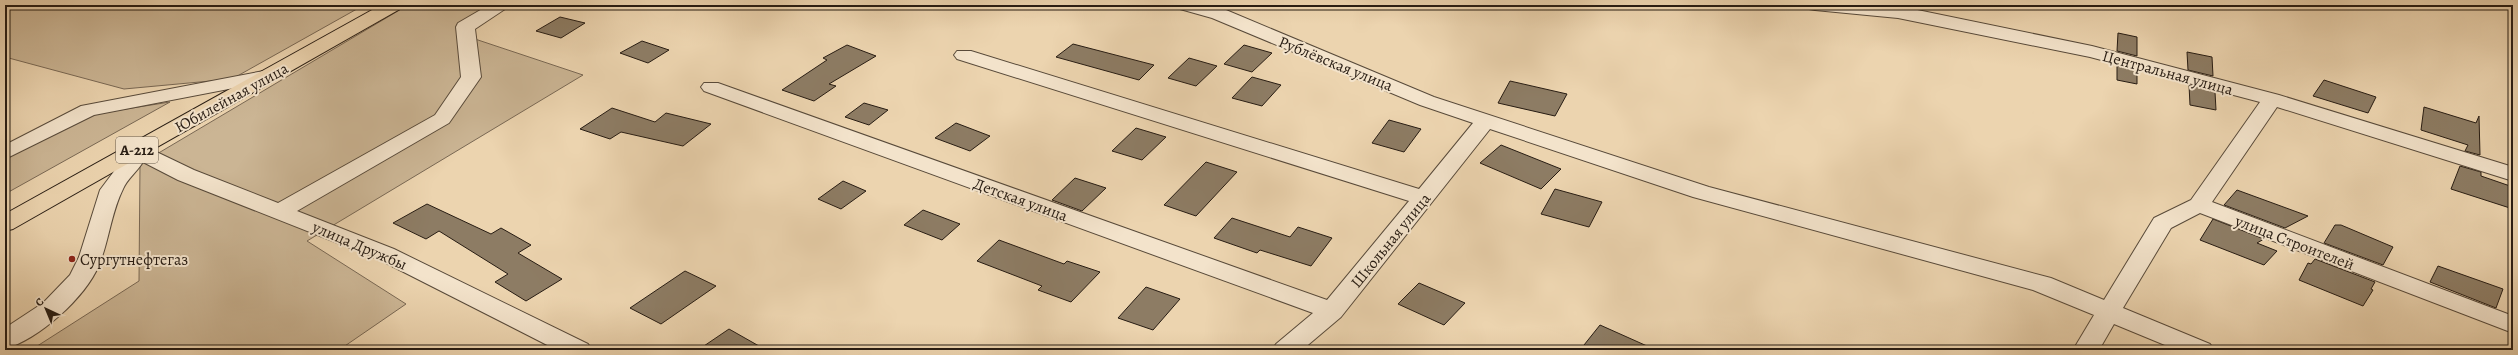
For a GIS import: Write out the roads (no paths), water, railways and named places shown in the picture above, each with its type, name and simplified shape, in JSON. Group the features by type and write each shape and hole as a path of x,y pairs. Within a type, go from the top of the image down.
{"highway":[{"name":"Юбилейная улица","path":"5,224 394,5"}],"street":[{"path":"279,212 442,119 471,77 465,27 502,5"},
{"name":"Рублёвская улица","path":"1186,5 1219,14 1427,101 1701,192 2042,284 2201,350"},
{"name":"Центральная улица","path":"1816,5 1898,12 2053,44 2272,99 2513,174"},
{"path":"964,55 1424,198"},
{"path":"5,153 88,110 269,76"},
{"name":"Детская улица","path":"711,88 1332,311"},
{"path":"2086,350 2162,223 2199,205 2272,99"},
{"name":"Школьная улица","path":"1285,350 1332,311 1486,121"},
{"path":"5,340 39,319 68,293 87,267 106,202 115,181 134,163 136,151"},
{"name":"улица Дружбы","path":"136,151 186,176 386,254 579,350"},
{"name":"улица Строителей","path":"2199,205 2513,325"}],"place":[{"name":"Сургутнефтегаз","path":"72,259"}]}
